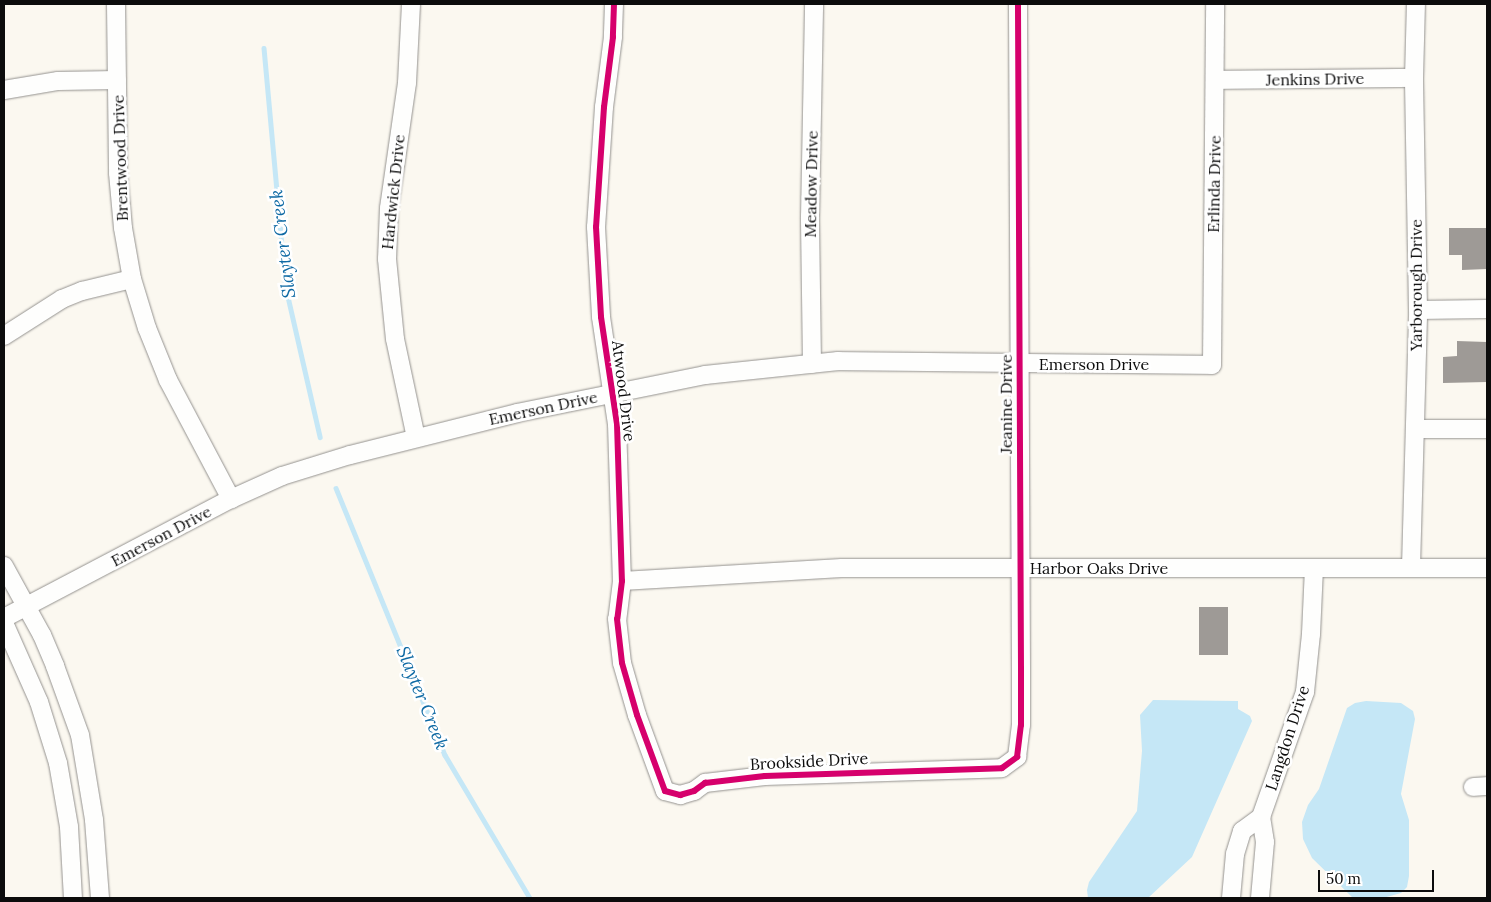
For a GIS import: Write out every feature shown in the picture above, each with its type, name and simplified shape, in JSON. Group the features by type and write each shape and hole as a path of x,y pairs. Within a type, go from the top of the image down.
{"street":[{"name":"Brentwood Drive","path":"116,4 118,181 123,228 132,279 147,328 168,380 231,499"},
{"name":"Hardwick Drive","path":"411,4 407,84 389,208 387,259 395,339 416,438"},
{"name":"Atwood Drive","path":"614,4 613,37 604,107 596,228 601,317 617,424 622,581 617,619 622,663 637,714 660,776"},
{"name":"Meadow Drive","path":"812,364 810,217 814,4"},
{"name":"Jeanine Drive","path":"973,769 1002,768 1017,756 1020,724 1018,4"},
{"name":"Erlinda Drive","path":"1212,365 1215,4"},
{"name":"Yarborough Drive","path":"1411,567 1418,310 1414,78 1416,4"},
{"name":"Jenkins Drive","path":"1215,80 1414,78"},
{"path":"4,90 58,81 117,80"},
{"path":"4,336 62,299 82,291 132,279"},
{"path":"1418,310 1487,309"},
{"name":"Emerson Drive","path":"4,618 231,499 282,476 416,438 516,413 705,375 838,361 1212,365"},
{"path":"1415,429 1487,429"},
{"path":"4,566 27,606 56,666 80,734 94,820 100,898"},
{"name":"Harbor Oaks Drive","path":"622,581 842,568 1487,568"},
{"name":"Langdon Drive","path":"1260,898 1265,842 1261,817 1304,692 1311,634 1314,568"},
{"path":"4,622 39,702 58,763 69,827 73,898"},
{"name":"Brookside Drive","path":"660,776 665,791 680,794 694,791 705,783 765,776 973,769"},
{"path":"1231,898 1235,854 1242,831 1261,817"}],"water":[{"path":"1153,700 1238,701 1238,709 1250,716 1252,721 1192,857 1148,898 1088,898 1089,882 1137,811 1142,751 1140,715"},
{"path":"1366,701 1401,703 1413,711 1415,719 1401,794 1409,820 1409,876 1407,887 1401,893 1383,898 1353,898 1312,858 1303,839 1302,822 1308,805 1319,789 1347,708 1355,703"}],"building":[{"path":"1449,228 1487,228 1487,269 1462,270 1462,255 1449,255"},
{"path":"1457,341 1487,342 1487,382 1443,383 1443,357 1457,356"},
{"path":"1199,607 1228,607 1228,655 1199,655"}],"waterway":[{"name":"Slayter Creek","path":"264,48 286,288 320,437"},
{"name":"Slayter Creek","path":"336,488 445,755 530,898"}],"cycle path":[{"path":"614,4 613,37 604,107 596,227 601,317 617,424 622,581 617,619 622,663 637,715 665,791 680,795 694,791 705,783 765,776 1002,768 1017,757 1021,725 1018,4"}]}
